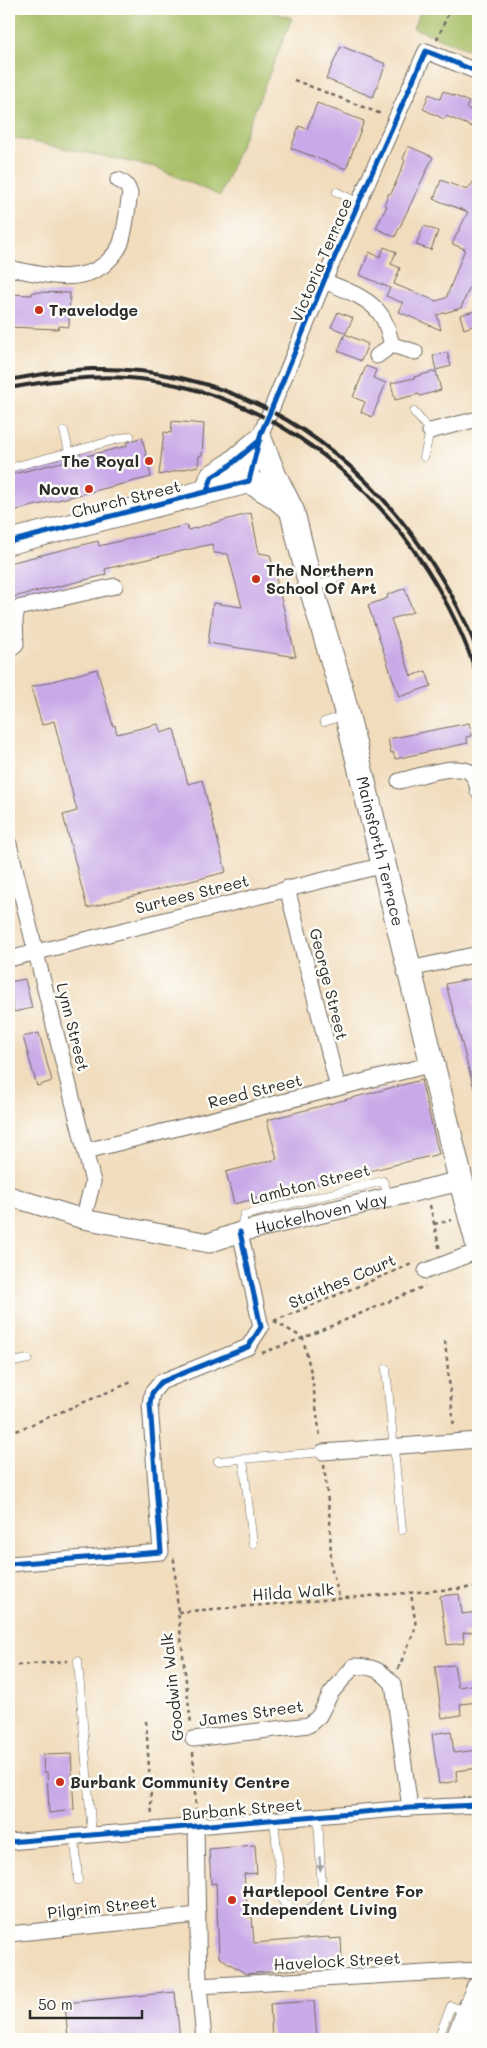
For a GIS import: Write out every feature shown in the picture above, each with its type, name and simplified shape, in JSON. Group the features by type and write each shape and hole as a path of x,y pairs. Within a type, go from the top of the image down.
{"main road":[{"path":"208,491 212,477 228,467 260,440"},
{"name":"Mainsforth Terrace","path":"260,440 274,475 292,511 311,587 347,714 478,1244"},
{"path":"249,481 275,496 292,511"},
{"name":"Church Street","path":"9,542 249,481"},
{"path":"458,2039 478,1989"}],"street":[{"path":"429,53 478,72"},
{"name":"Victoria Terrace","path":"249,481 260,440 324,281 429,53"},
{"path":"9,268 57,278 86,275 100,268 116,253 121,244 130,194 129,188 124,182 118,180"},
{"path":"324,281 353,293 369,303 381,315 392,344"},
{"path":"392,344 415,352"},
{"path":"377,356 392,344"},
{"path":"430,432 478,419"},
{"path":"9,650 16,644 14,618 18,608 115,586"},
{"path":"399,781 454,768 469,771 477,780 478,791"},
{"name":"Lynn Street","path":"9,844 93,1182 83,1219"},
{"name":"Surtees Street","path":"9,959 384,865"},
{"name":"George Street","path":"287,888 338,1088"},
{"path":"410,969 478,954"},
{"name":"Reed Street","path":"86,1151 433,1064"},
{"name":"Huckelhoven Way","path":"9,1196 83,1219 208,1243 240,1232 284,1224 461,1181"},
{"path":"9,1564 161,1552 150,1404 152,1393 162,1382 248,1347 261,1327 240,1232"},
{"path":"427,1277 478,1244"},
{"path":"323,1452 478,1440"},
{"name":"James Street","path":"193,1739 309,1725 319,1716 331,1692 354,1666 370,1667 383,1672 393,1684"},
{"path":"393,1684 410,1808"},
{"name":"Burbank Street","path":"9,1842 92,1836 274,1818 410,1808 478,1806"},
{"path":"196,1826 199,1986 204,2039"},
{"name":"Pilgrim Street","path":"9,1934 198,1915"},
{"name":"Havelock Street","path":"199,1986 478,1970"}],"lane":[{"path":"337,192 359,203"},
{"path":"414,412 430,432 424,456"},
{"path":"64,431 69,451"},
{"path":"9,468 130,436"},
{"path":"311,587 351,573"},
{"path":"324,722 347,714"},
{"path":"9,1362 28,1359"},
{"path":"386,1369 402,1530"},
{"path":"218,1461 323,1452"},
{"path":"243,1459 253,1544"},
{"path":"78,1661 92,1836"},
{"path":"274,1818 282,1900 286,1906 304,1911 319,1902 322,1893 318,1815"},
{"path":"75,1837 78,1880"},
{"path":"438,2039 451,2006 469,2012"}],"path":[{"path":"429,53 450,9"},
{"path":"294,80 388,117"},
{"path":"428,1196 441,1255"},
{"path":"434,1224 453,1220"},
{"path":"248,1347 252,1357 303,1338 427,1277"},
{"path":"445,1341 455,1442"},
{"path":"9,1434 134,1381"},
{"path":"393,1684 416,1626 411,1593"},
{"path":"9,1666 78,1661"},
{"path":"9,1714 16,1714"}],"green space":[{"path":"9,9 261,9 292,18 220,196 155,167 9,137"},
{"path":"422,9 478,9 478,53 413,28"}],"building":[{"path":"341,46 386,64 373,97 326,79"},
{"path":"443,91 469,102 466,108 478,113 478,129 446,116 444,119 423,109 429,94 440,99"},
{"path":"317,103 364,121 346,169 291,148 299,126 307,129"},
{"path":"408,146 433,157 395,237 376,228 387,206 384,205 389,193 391,194 405,161 403,159"},
{"path":"478,176 478,253 470,272 475,274 461,308 437,315 441,330 399,312 403,303 386,296 390,288 360,275 369,252 380,257 384,247 396,252 391,264 400,268 394,284 436,301 446,298 465,249 452,244 468,212 434,199 441,180 467,190"},
{"path":"424,226 438,231 431,250 416,245"},
{"name":"Travelodge","path":"32,292 70,293 69,327 59,326 58,329 9,327 9,294 32,295"},
{"path":"478,310 478,324 464,329 460,315"},
{"path":"338,312 353,318 346,333 331,327"},
{"path":"345,334 368,344 361,361 338,351"},
{"path":"447,352 451,366 436,370 433,356"},
{"path":"366,366 376,370 373,378 386,383 372,417 361,412 365,402 353,397"},
{"path":"436,371 441,390 395,400 391,383"},
{"path":"172,421 204,424 202,455 199,456 198,466 159,475 164,432 171,433"},
{"path":"142,437 151,477 9,512 9,475 127,446 126,443"},
{"path":"251,513 259,553 270,555 296,657 208,643 213,603 242,607 228,554 214,553 212,544 105,569 106,575 9,598 9,563 98,541 99,546 187,525 188,530"},
{"path":"405,588 413,612 391,619 411,676 426,671 431,686 399,697 368,605 388,598 387,595"},
{"path":"97,669 117,734 158,724 161,733 174,729 188,784 202,780 226,872 87,908 63,815 77,811 54,721 42,725 31,687"},
{"path":"469,723 472,736 466,737 468,743 395,759 393,752 391,753 388,739"},
{"path":"478,977 478,1000 474,1001 478,1021 478,1089 474,1089 446,984"},
{"path":"25,979 32,1008 14,1012 9,982"},
{"path":"39,1033 52,1081 37,1086 23,1037"},
{"path":"421,1080 439,1154 234,1204 226,1172 277,1159 267,1120"},
{"path":"459,1594 462,1614 478,1612 478,1631 463,1633 464,1643 447,1645 440,1596"},
{"path":"454,1665 458,1687 478,1684 478,1702 460,1704 461,1715 442,1718 435,1667"},
{"path":"451,1731 454,1753 478,1750 478,1768 456,1771 457,1781 439,1784 432,1734"},
{"name":"Burbank Community Centre","path":"71,1754 74,1810 49,1813 47,1772 44,1772 43,1755"},
{"name":"Hartlepool Centre For Independent Living","path":"255,1845 257,1873 244,1874 248,1917 252,1917 254,1943 329,1937 329,1939 341,1938 342,1960 331,1961 331,1966 246,1974 219,1957 216,1883 211,1884 209,1849"},
{"path":"175,1992 180,2039 68,2039 65,2003"},
{"path":"314,2001 317,2039 272,2039 270,2004"}],"railway":[{"path":"9,380 91,369 138,371 184,379 227,392 268,410 307,433 343,461 377,492 407,528 438,572 472,636 478,653"},
{"path":"9,388 69,379 99,377 129,378 190,388 247,409 300,438 347,475 390,519 426,568 455,621 478,678"}],"cycle path":[{"path":"9,542 249,481 261,433 324,281 426,51 478,72"},
{"path":"207,491 212,477 228,467 260,440"},
{"path":"9,1564 161,1552 150,1404 152,1393 161,1382 248,1347 261,1327 240,1232"},
{"path":"9,1842 410,1808 478,1805"}],"place":[{"name":"Travelodge","path":"39,310"},
{"name":"The Royal","path":"149,461"},
{"name":"Nova","path":"89,489"},
{"name":"The Northern School Of Art","path":"256,579"},
{"name":"Burbank Community Centre","path":"60,1782"},
{"name":"Hartlepool Centre For Independent Living","path":"232,1900"}]}
